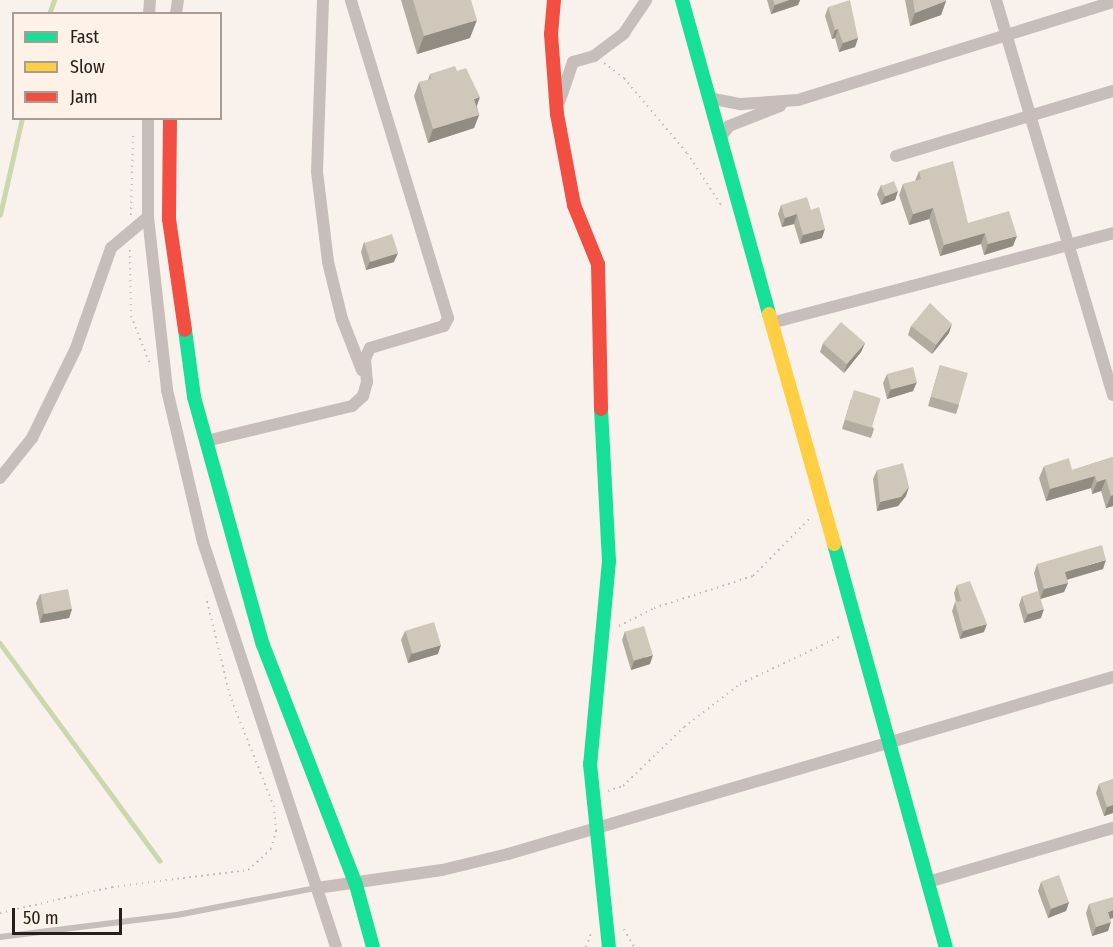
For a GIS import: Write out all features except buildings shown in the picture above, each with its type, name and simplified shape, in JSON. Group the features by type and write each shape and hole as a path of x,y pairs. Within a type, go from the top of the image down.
{"street":[{"path":"323,0 317,172 328,262 342,319 367,382"},
{"path":"206,441 352,406 363,396 367,382 365,359 370,348 444,326 448,310 351,0"},
{"path":"554,0 551,34 557,114 574,205 598,264 602,455 609,561 590,764 609,947"},
{"path":"557,114 566,74 573,62 594,57 624,33 646,0"},
{"path":"682,0 946,947"},
{"path":"996,0 1113,395"},
{"path":"720,138 729,126 798,100 1113,2"},
{"path":"897,156 1113,91"},
{"path":"709,98 741,104 798,100"},
{"path":"148,120 148,217 167,390 203,542 336,947"},
{"path":"170,120 169,219 194,397 263,645 356,885 373,947"},
{"path":"0,478 32,438 76,348 111,248 148,217"},
{"path":"771,323 1113,233"},
{"path":"317,888 356,885 442,870 598,828 1113,676"},
{"path":"928,882 1113,828"}],"lane":[{"path":"0,937 177,915 317,888"}],"path":[{"path":"594,57 624,78 687,153 726,211"},
{"path":"134,130 130,232 131,316 151,371"},
{"path":"603,634 654,609 753,576 822,504"},
{"path":"0,913 112,887 248,870 271,849 276,831 274,807 230,696 204,592"},
{"path":"593,796 623,786 684,727 740,684 856,629"}],"waterway":[{"path":"50,12 54,0"},
{"path":"0,215 22,120"},
{"path":"0,643 160,861"}],"traffic: fast":[{"path":"682,0 769,314"},
{"path":"185,330 194,397 263,645 356,885 373,947"},
{"path":"601,409 609,561 590,764 609,947"},
{"path":"834,544 946,947"}],"traffic: slow":[{"path":"769,314 834,544"}],"traffic: jam":[{"path":"554,0 551,34 557,114 574,205 598,264 601,409"},
{"path":"170,120 169,219 185,330"}]}
